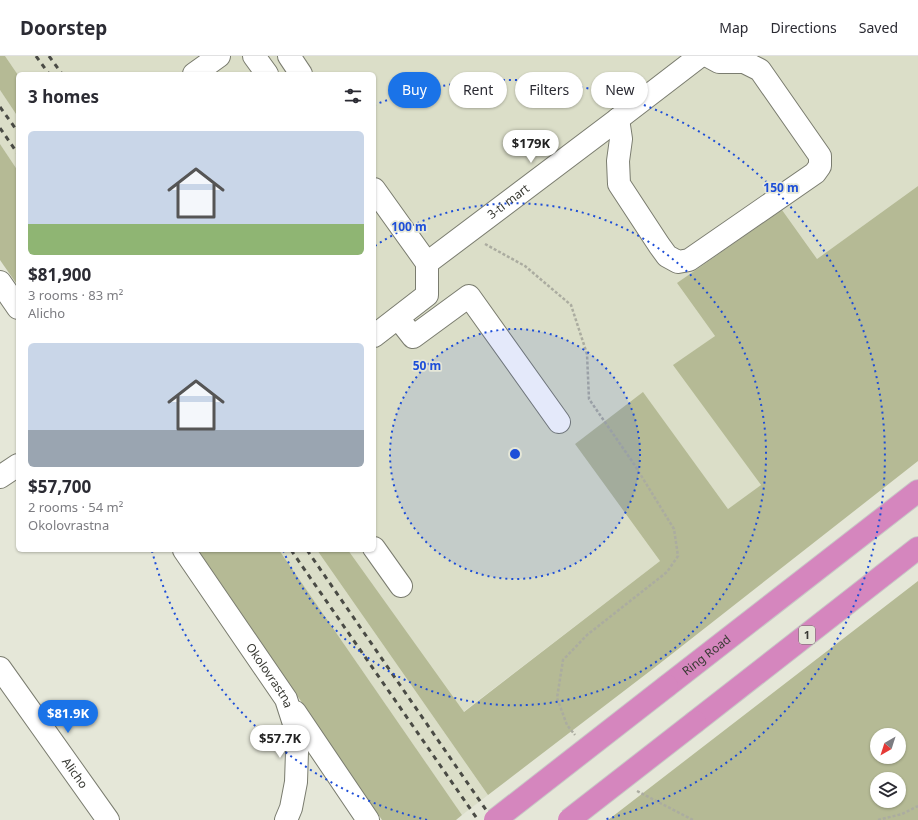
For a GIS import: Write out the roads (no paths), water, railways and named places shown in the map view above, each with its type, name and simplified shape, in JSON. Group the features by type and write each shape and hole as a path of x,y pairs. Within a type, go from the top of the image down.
{"highway":[{"name":"Ring Road","path":"495,820 918,491"},
{"name":"1","path":"569,820 918,548"}],"street":[{"path":"197,72 219,56"},
{"path":"254,56 266,72"},
{"path":"290,56 300,72"},
{"name":"3-ti mart","path":"427,263 700,56"},
{"path":"618,119 621,139 618,161 619,184 667,256 678,262 689,260 815,173 820,166 820,156 760,70 744,62 720,62 708,56"},
{"path":"376,191 427,263 427,295 376,334"},
{"path":"0,282 16,305"},
{"path":"398,318 413,337 469,296 559,422"},
{"path":"0,477 16,466"},
{"path":"376,551 401,586"},
{"name":"Okolovrastna","path":"185,552 286,698 295,728 297,752 296,782 291,808 286,820"},
{"name":"Alicho","path":"0,668 108,820"},
{"path":"286,698 361,818"}],"railway":[{"path":"36,56 48,72"},
{"path":"49,56 61,72"},
{"path":"0,107 16,129"},
{"path":"0,128 16,151"},
{"path":"292,552 478,820"},
{"path":"308,552 493,820"}]}
